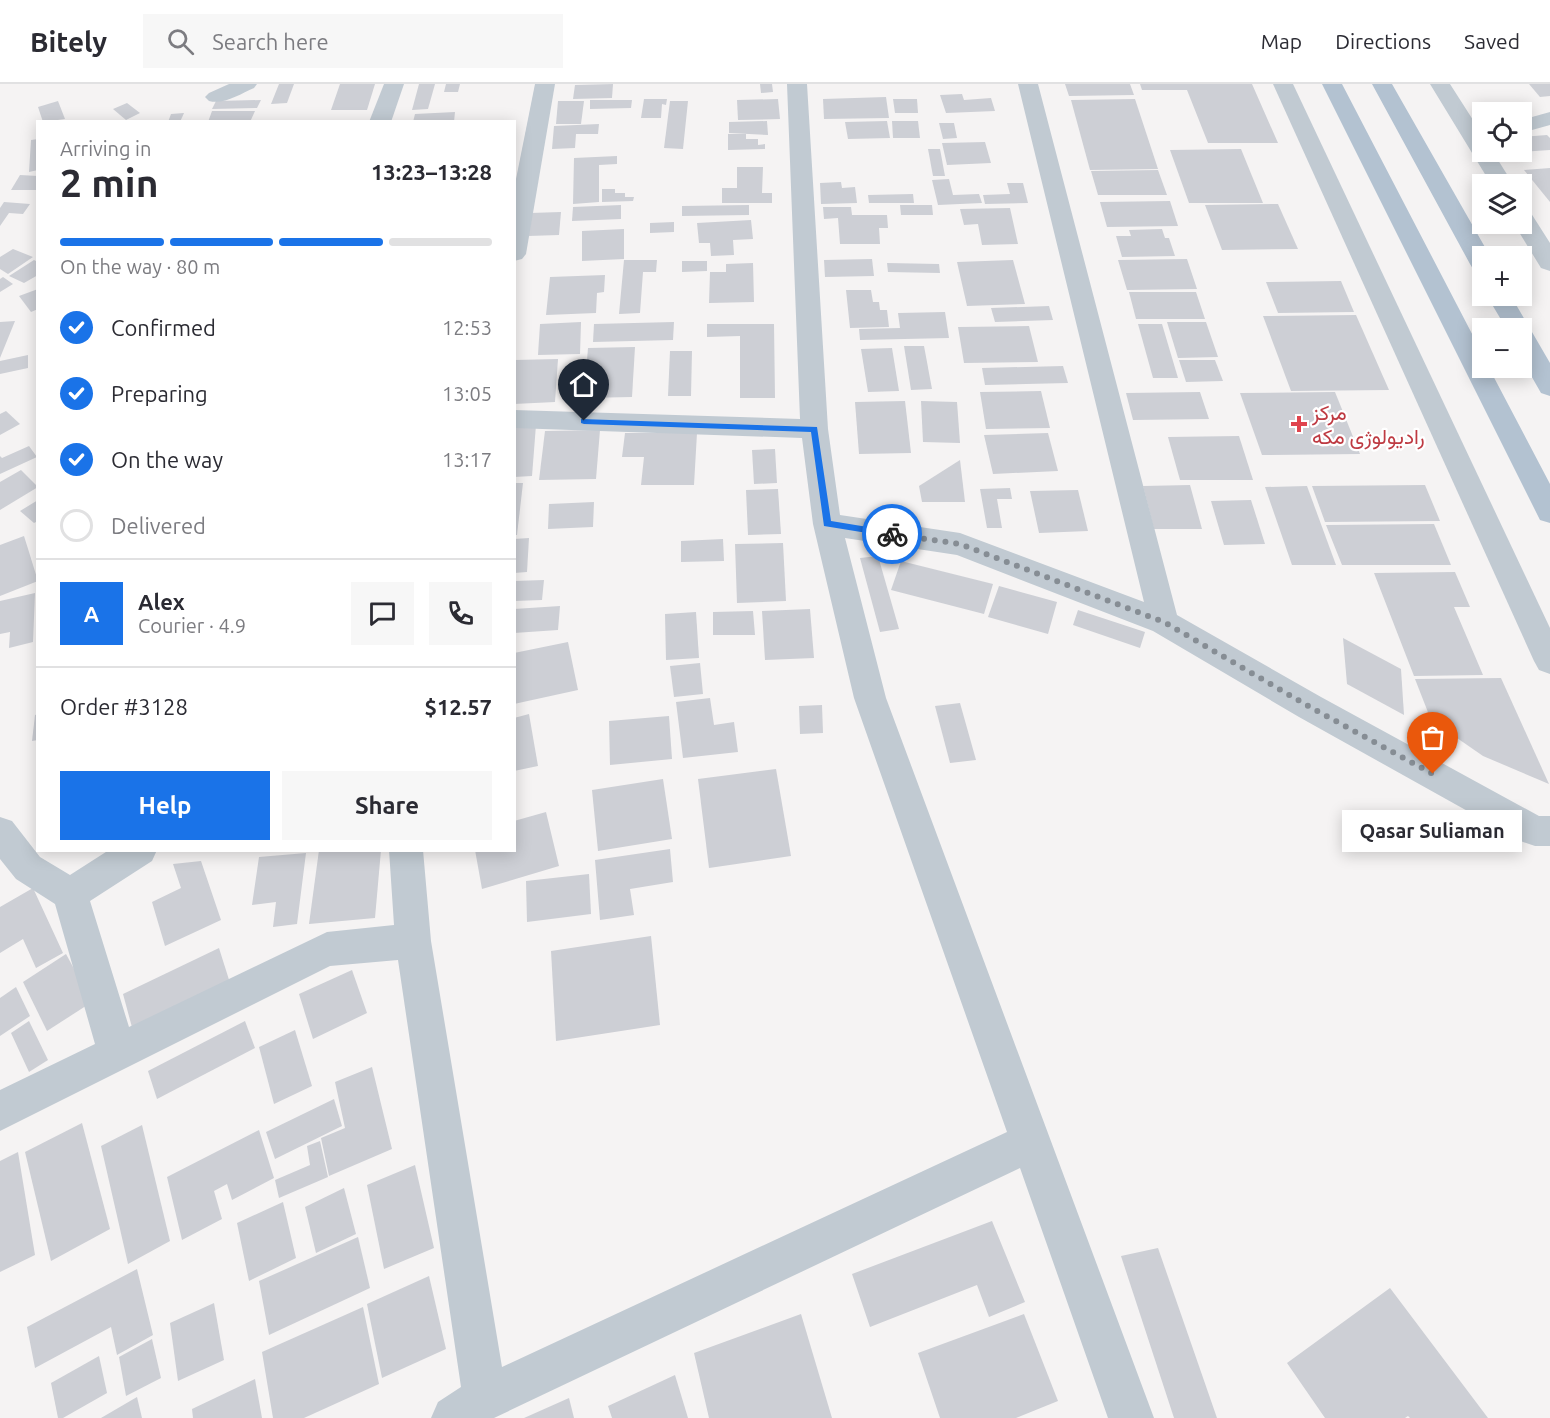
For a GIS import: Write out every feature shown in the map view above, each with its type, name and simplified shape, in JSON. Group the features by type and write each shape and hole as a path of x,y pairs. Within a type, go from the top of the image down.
{"main road":[{"path":"1332,84 1550,512"},
{"path":"1382,84 1472,246"},
{"path":"1532,354 1550,387"}],"street":[{"path":"216,97 247,84"},
{"path":"381,120 394,84"},
{"path":"516,243 545,84"},
{"path":"797,84 814,429 827,524 870,698 1131,1418"},
{"path":"1028,84 1164,622"},
{"path":"1283,84 1550,661"},
{"path":"1440,84 1472,132"},
{"path":"1532,123 1550,118"},
{"path":"1532,233 1550,263"},
{"path":"516,419 814,429"},
{"path":"827,524 960,544 1164,622 1310,707 1535,831 1550,831"},
{"path":"0,832 28,868 70,894 117,1052"},
{"path":"70,894 137,852"},
{"path":"406,852 412,941 469,1408 1032,1141"},
{"path":"0,1111 327,949 412,941"}],"building":[{"path":"279,84 294,84 287,103 271,104"},
{"path":"340,84 375,84 367,110 331,110"},
{"path":"419,84 435,84 428,109 412,110"},
{"path":"446,84 460,84 458,92 444,92"},
{"path":"613,84 612,98 573,99 575,85"},
{"path":"760,84 772,84 773,92 761,93"},
{"path":"1065,84 1130,84 1134,95 1069,96"},
{"path":"1140,84 1252,84 1278,143 1208,143 1187,90 1142,90"},
{"path":"1529,84 1550,84 1550,96 1540,97"},
{"path":"962,94 964,100 991,98 995,111 946,113 940,95"},
{"path":"886,97 889,118 824,119 823,99"},
{"path":"644,99 667,99 666,105 662,104 661,118 641,118"},
{"path":"778,99 780,119 738,120 737,100"},
{"path":"893,99 917,99 918,113 895,113"},
{"path":"1135,99 1158,169 1090,170 1071,100"},
{"path":"261,100 257,108 212,109 216,101"},
{"path":"590,100 632,100 631,108 590,109"},
{"path":"58,101 65,119 42,120 38,107"},
{"path":"558,101 584,101 581,124 556,124"},
{"path":"670,101 688,101 683,149 664,148"},
{"path":"127,103 140,113 126,120 113,109"},
{"path":"212,111 255,111 251,120 209,120"},
{"path":"455,112 454,120 414,120 415,114"},
{"path":"184,113 181,120 169,120 171,114"},
{"path":"767,121 768,135 729,133 729,122"},
{"path":"887,121 890,138 848,139 845,122"},
{"path":"892,121 918,121 920,138 893,138"},
{"path":"939,123 954,123 957,138 943,139"},
{"path":"599,124 598,134 576,134 575,148 552,149 554,126"},
{"path":"728,134 746,134 746,139 758,139 758,145 765,144 765,149 728,150"},
{"path":"1547,135 1550,138 1550,150 1532,151 1532,136"},
{"path":"36,139 36,170 29,172 31,140"},
{"path":"985,142 991,163 947,165 942,143"},
{"path":"928,149 940,149 945,176 933,176"},
{"path":"1241,149 1263,203 1189,203 1170,150"},
{"path":"617,156 617,164 599,165 599,202 573,204 574,158"},
{"path":"737,167 763,167 762,193 772,193 772,203 722,203 722,188 737,188"},
{"path":"1550,168 1550,202 1532,180 1532,174 1527,174 1524,170"},
{"path":"1158,170 1167,195 1098,195 1091,171"},
{"path":"20,175 36,176 36,190 11,190"},
{"path":"949,179 953,195 979,194 982,203 938,205 932,180"},
{"path":"841,182 842,188 855,187 857,203 821,204 820,183"},
{"path":"1007,183 1023,183 1028,203 985,204 983,195 1010,194"},
{"path":"602,189 615,189 615,193 625,193 625,197 634,197 633,201 602,202"},
{"path":"913,194 914,203 869,203 868,195"},
{"path":"1170,201 1178,226 1107,227 1100,202"},
{"path":"4,202 30,204 23,214 9,213 0,226 0,208"},
{"path":"1278,204 1298,249 1222,250 1205,205"},
{"path":"621,205 621,219 572,221 573,207"},
{"path":"749,205 749,215 682,216 682,206"},
{"path":"900,205 932,205 933,215 901,215"},
{"path":"823,207 851,207 852,215 887,215 888,228 879,228 880,244 840,244 838,218 824,219"},
{"path":"1010,208 1018,244 982,245 978,224 964,225 960,209"},
{"path":"561,212 559,235 528,236 530,213"},
{"path":"751,220 753,239 733,240 734,255 711,256 710,243 699,243 697,223"},
{"path":"674,222 674,232 650,233 650,223"},
{"path":"624,229 624,259 582,261 582,231"},
{"path":"1162,229 1165,238 1169,238 1175,256 1122,257 1116,236 1131,236 1129,230"},
{"path":"13,249 33,257 8,274 0,269 0,257"},
{"path":"872,259 874,276 825,277 824,260"},
{"path":"1187,259 1197,289 1127,290 1118,260"},
{"path":"34,260 36,261 36,276 24,283 9,276"},
{"path":"624,260 657,260 656,272 643,272 640,313 619,314"},
{"path":"1013,260 1025,304 967,306 957,262"},
{"path":"682,261 707,261 707,271 682,272"},
{"path":"753,263 754,302 709,303 710,272 726,272 726,264"},
{"path":"887,263 939,264 940,273 888,272"},
{"path":"605,275 604,292 597,293 596,313 546,315 550,277"},
{"path":"3,277 13,284 0,292 0,279"},
{"path":"1341,281 1354,312 1278,313 1266,282"},
{"path":"36,290 36,310 31,312 19,296"},
{"path":"846,290 871,290 873,302 879,302 880,310 887,310 889,327 850,328"},
{"path":"1129,292 1196,292 1205,319 1136,319"},
{"path":"1049,306 1053,320 995,322 991,308"},
{"path":"945,312 949,338 860,340 859,329 900,328 898,313"},
{"path":"1356,315 1389,390 1291,391 1263,316"},
{"path":"15,321 0,358 0,322"},
{"path":"581,322 580,354 538,355 540,324"},
{"path":"674,322 673,340 593,342 594,324"},
{"path":"1167,322 1206,322 1218,357 1178,358"},
{"path":"707,324 774,324 775,398 740,398 740,336 707,337"},
{"path":"1138,324 1162,324 1178,378 1153,378"},
{"path":"1029,326 1038,362 964,363 958,327"},
{"path":"904,346 924,346 932,389 911,390"},
{"path":"635,347 632,397 584,398 588,348"},
{"path":"892,348 899,391 868,392 861,349"},
{"path":"670,351 692,351 691,396 668,396"},
{"path":"28,355 28,368 0,374 0,361"},
{"path":"558,359 555,402 516,404 516,360"},
{"path":"1179,360 1215,360 1223,381 1186,382"},
{"path":"1063,366 1068,383 985,385 982,368"},
{"path":"1041,391 1050,428 986,429 980,392"},
{"path":"1200,392 1209,419 1133,420 1126,393"},
{"name":"مرکز رادیولوژی مکه","path":"1335,392 1360,454 1262,455 1240,393"},
{"path":"905,401 911,453 859,454 855,402"},
{"path":"921,401 957,402 960,443 923,442"},
{"path":"6,411 20,424 0,435 0,414"},
{"path":"536,425 532,476 516,477 516,426"},
{"path":"600,430 596,479 539,480 545,431"},
{"path":"625,433 697,433 694,485 641,485 644,457 622,457"},
{"path":"1048,433 1058,471 993,474 984,435"},
{"path":"1239,436 1253,480 1180,480 1168,437"},
{"path":"29,446 36,456 0,474 0,456 2,458"},
{"path":"775,449 777,483 754,484 752,450"},
{"path":"960,460 965,502 922,502 919,486"},
{"path":"21,470 36,485 36,488 0,510 0,482"},
{"path":"516,483 523,483 517,535"},
{"path":"1190,485 1202,529 1154,529 1143,486"},
{"path":"1425,485 1440,521 1325,522 1312,486"},
{"path":"1307,486 1336,565 1292,565 1265,487"},
{"path":"1010,488 1012,499 997,499 1002,528 987,528 980,489"},
{"path":"778,489 781,534 748,535 746,490"},
{"path":"1078,490 1088,531 1039,533 1030,491"},
{"path":"1251,500 1265,544 1224,545 1211,501"},
{"path":"36,501 36,522 34,523 20,511"},
{"path":"594,502 593,527 548,529 549,504"},
{"path":"1434,524 1451,565 1342,565 1326,525"},
{"path":"24,536 36,575 36,582 0,596 0,545"},
{"path":"529,538 527,572 516,573 516,539"},
{"path":"723,539 724,561 681,562 681,541"},
{"path":"783,543 786,601 737,603 735,544"},
{"path":"878,556 899,629 880,632 860,558"},
{"path":"901,561 993,584 984,614 891,590"},
{"path":"1455,572 1470,607 1454,607 1483,675 1414,676 1374,573"},
{"path":"544,580 542,600 516,601 516,581"},
{"path":"999,586 1057,602 1048,634 988,617"},
{"path":"35,593 33,642 9,648 10,632 0,634 0,601"},
{"path":"560,606 558,630 516,633 516,609"},
{"path":"810,609 814,658 765,660 762,611"},
{"path":"1078,610 1145,632 1140,648 1073,625"},
{"path":"753,611 755,635 713,635 713,612"},
{"path":"696,612 699,658 666,660 665,614"},
{"path":"1343,638 1401,669 1404,715 1347,684"},
{"path":"568,642 578,690 516,704 516,653"},
{"path":"700,663 703,694 674,697 670,666"},
{"path":"1501,678 1549,784 1483,756 1431,720 1415,679"},
{"path":"710,698 714,725 734,722 738,752 683,758 676,702"},
{"path":"960,703 976,760 950,763 935,706"},
{"path":"822,705 823,733 800,734 799,706"},
{"path":"529,714 538,766 516,771 516,717"},
{"path":"35,715 36,740 32,741"},
{"path":"669,716 672,759 610,765 609,721"},
{"path":"776,769 791,856 709,868 698,779"},
{"path":"663,779 672,839 598,851 592,790"},
{"path":"546,812 559,866 482,889 475,852 516,852 516,820"},
{"path":"670,849 673,882 630,889 634,915 600,920 595,860"},
{"path":"319,852 381,852 375,918 309,924"},
{"path":"306,853 297,924 273,927 276,902 252,905 259,857"},
{"path":"201,861 221,920 165,946 152,902 181,888 173,864"},
{"path":"589,874 591,914 527,922 526,881"},
{"path":"33,888 63,953 36,968 23,939 0,953 0,907"},
{"path":"651,936 660,1025 556,1041 551,951"},
{"path":"219,948 230,983 133,1031 123,994"},
{"path":"66,954 92,1002 47,1031 23,982"},
{"path":"352,970 367,1013 313,1039 299,994"},
{"path":"16,987 30,1016 0,1036 0,998"},
{"path":"29,1021 48,1060 29,1072 11,1033"},
{"path":"245,1021 255,1048 157,1099 148,1071"},
{"path":"295,1030 312,1086 274,1104 259,1047"},
{"path":"372,1067 392,1149 329,1176 321,1138 345,1128 335,1082"},
{"path":"334,1099 342,1126 275,1159 266,1132"},
{"path":"82,1123 110,1229 51,1261 25,1152"},
{"path":"142,1125 170,1241 128,1264 101,1146"},
{"path":"259,1130 274,1178 232,1200 227,1184 214,1191 222,1219 182,1240 167,1177"},
{"path":"320,1141 328,1177 279,1198 275,1180 310,1165 307,1146"},
{"path":"18,1152 35,1255 0,1272 0,1161"},
{"path":"415,1165 434,1248 384,1269 367,1185"},
{"path":"344,1188 356,1234 316,1253 305,1207"},
{"path":"283,1202 296,1258 249,1281 237,1223"},
{"path":"992,1221 1025,1302 989,1317 977,1285 870,1327 852,1274"},
{"path":"358,1237 370,1288 269,1335 259,1281"},
{"path":"1158,1248 1217,1418 1174,1418 1121,1256"},
{"path":"137,1269 153,1335 117,1355 111,1327 35,1368 27,1327"},
{"path":"429,1276 446,1349 382,1378 367,1304"},
{"path":"1390,1288 1488,1418 1410,1418 1408,1416 1405,1418 1325,1418 1287,1363"},
{"path":"214,1303 224,1360 178,1381 170,1323"},
{"path":"363,1307 379,1384 304,1418 273,1418 262,1352"},
{"path":"801,1314 832,1418 709,1418 694,1353"},
{"path":"1024,1314 1058,1401 1016,1418 940,1418 918,1353"},
{"path":"152,1339 161,1378 126,1396 119,1357"},
{"path":"99,1356 107,1393 63,1418 58,1418 51,1383"},
{"path":"675,1375 688,1418 612,1418 608,1406"},
{"path":"255,1379 262,1418 193,1418 192,1409"},
{"path":"137,1397 142,1418 101,1418"},
{"path":"569,1398 574,1418 524,1418"}],"way so far":[{"path":"892,534 960,544 1164,622 1310,707 1433,774"}],"place":[{"name":"مرکز رادیولوژی مکه","path":"1299,424"},
{"name":"Qasar Suliaman","path":"1433,774"}],"route":[{"path":"584,421 814,429 827,524 892,534"}]}
